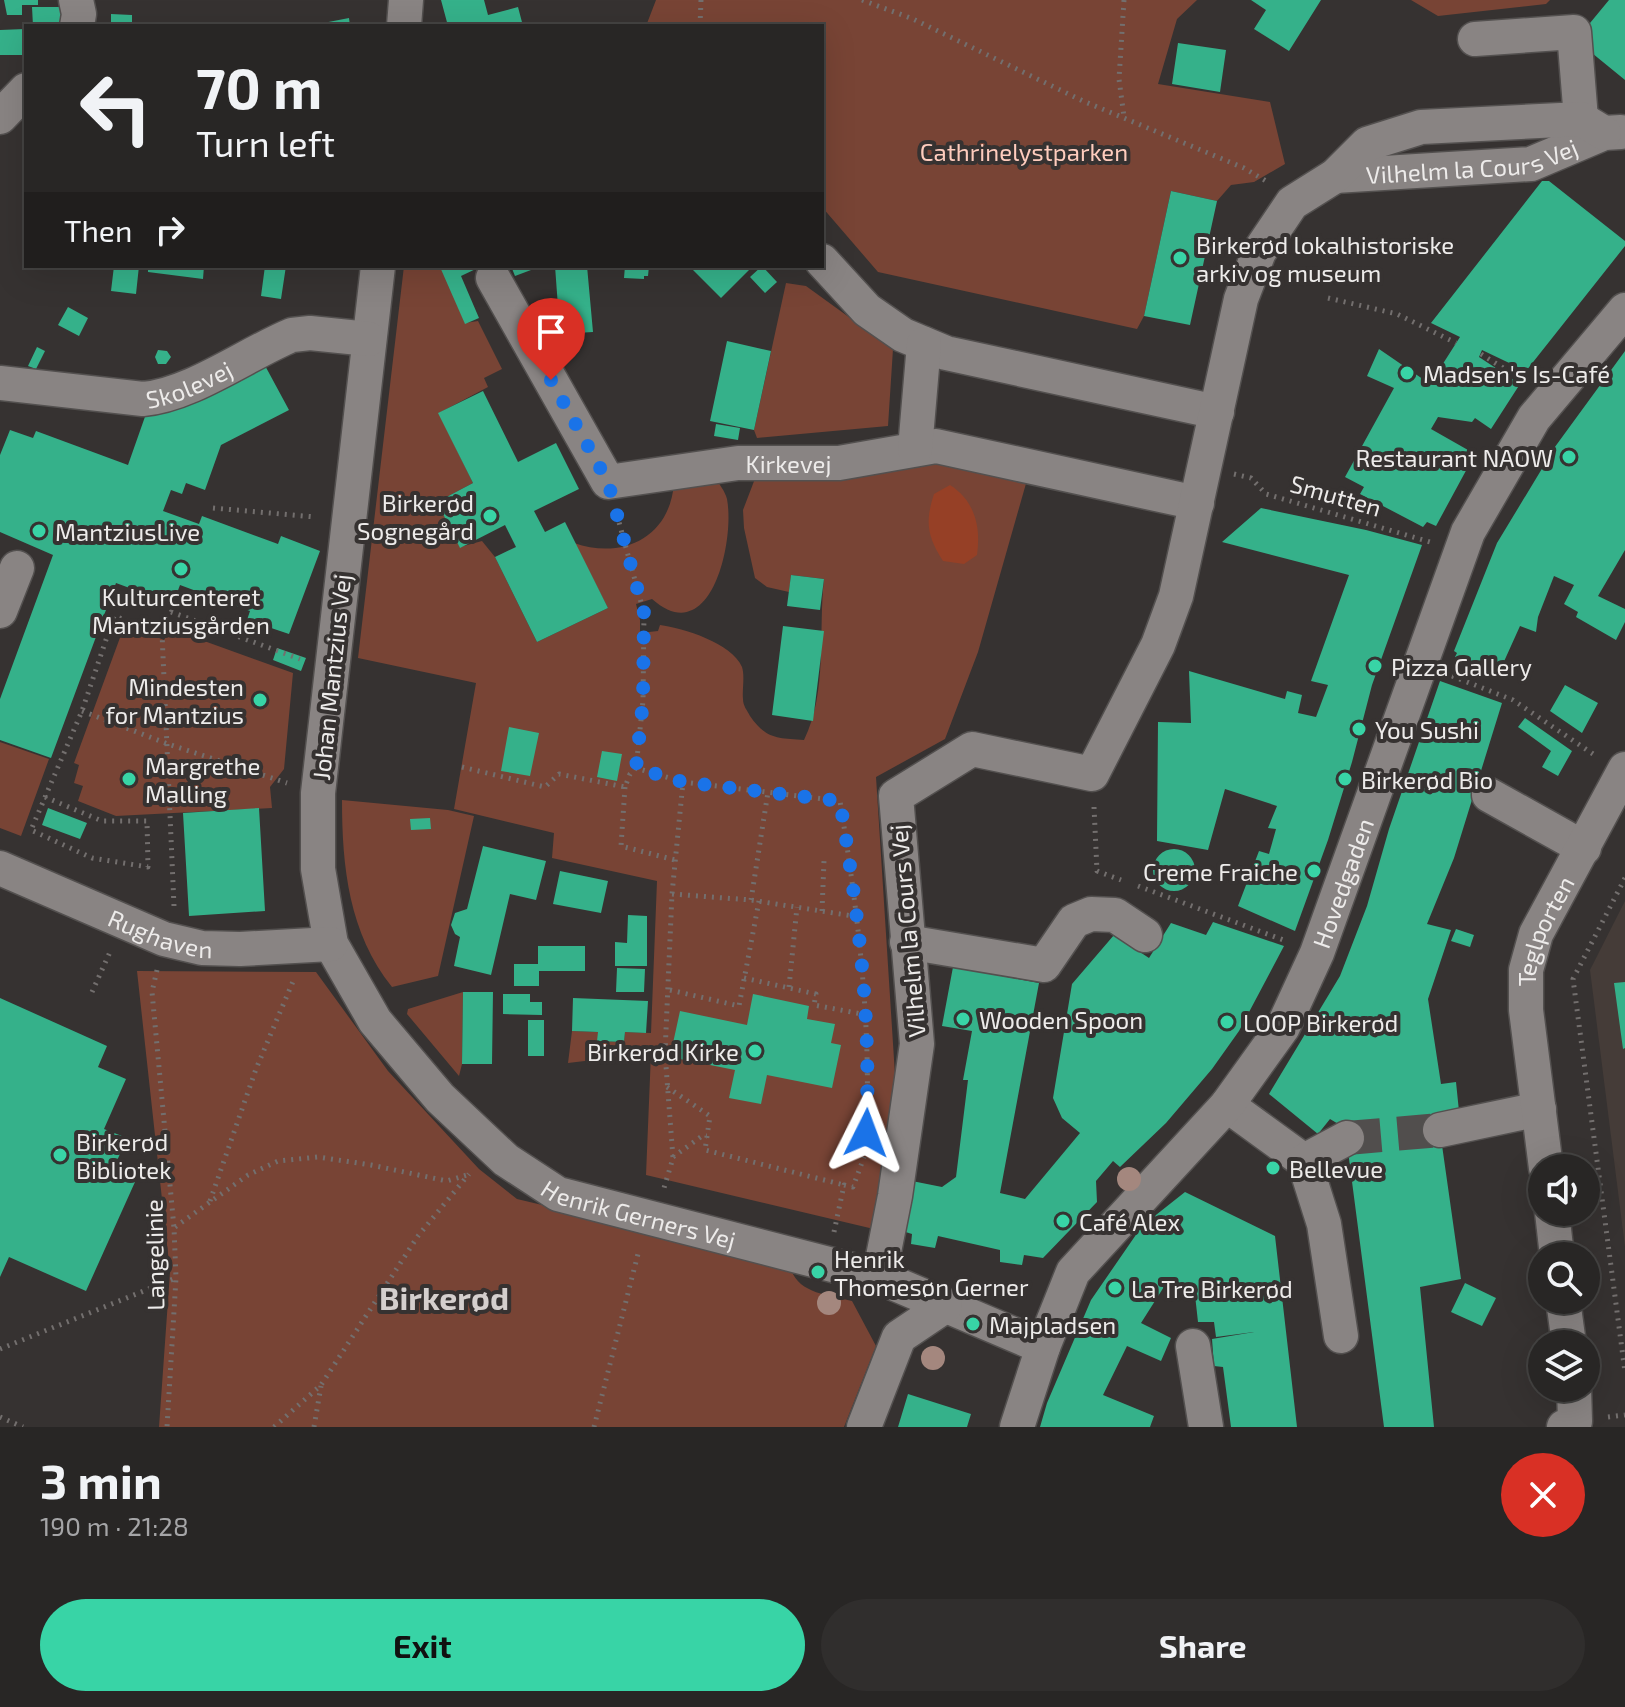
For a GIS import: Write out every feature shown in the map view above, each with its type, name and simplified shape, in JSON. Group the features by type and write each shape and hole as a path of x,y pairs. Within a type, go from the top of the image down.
{"street":[{"path":"76,0 77,24"},
{"path":"404,24 406,0"},
{"path":"1475,39 1574,32 1603,128"},
{"path":"0,117 24,92"},
{"name":"Vilhelm la Cours Vej","path":"879,1277 895,1196 917,1044 896,796 972,749 1092,774 1158,645 1176,596 1241,299 1259,252 1292,203 1335,176 1531,164 1603,128"},
{"path":"824,263 867,310 903,335 946,353 1217,412"},
{"name":"Johan Mantzius Vej","path":"331,944 318,869 318,793 378,268"},
{"path":"493,278 608,482"},
{"name":"Hovedgaden","path":"1017,1427 1043,1347 1073,1272 1227,1105 1283,1027 1317,953 1468,532 1534,418 1625,310"},
{"name":"Skolevej","path":"0,383 155,398 177,391 292,335 310,333 369,339"},
{"path":"915,449 924,344"},
{"name":"Kirkevej","path":"608,482 738,463 839,463 936,446 1197,503"},
{"path":"0,611 17,568"},
{"name":"Teglporten","path":"1544,1154 1526,1010 1526,970 1536,934 1584,848 1614,820 1624,771"},
{"path":"1489,795 1584,848"},
{"name":"Rughaven","path":"0,868 164,939 202,948 331,944"},
{"path":"907,942 1044,965 1074,921 1091,914 1115,915 1145,935"},
{"name":"Henrik Gerners Vej","path":"331,944 375,1021 440,1098 506,1160 558,1194 879,1277 1043,1347"},
{"path":"1227,1105 1304,1161 1324,1224 1341,1336"},
{"path":"1440,1130 1539,1109"},
{"path":"1304,1161 1347,1138"},
{"path":"870,1414 899,1337 945,1306"},
{"path":"1193,1346 1206,1427"},
{"path":"1564,1427 1575,1421 1574,1402"}],"path":[{"path":"700,24 701,0"},
{"path":"862,0 913,19 1124,118 1244,168 1268,182 1292,203"},
{"path":"1124,0 1119,79 1124,118"},
{"path":"1328,298 1397,314 1456,343"},
{"path":"1481,354 1523,380"},
{"name":"Smutten","path":"1205,466 1251,478 1266,494 1461,552"},
{"path":"608,482 644,613 643,701 636,768 625,787 621,846 675,860"},
{"path":"213,508 348,520"},
{"path":"45,797 102,821 147,821 148,867 92,858 31,830 45,797 82,711 114,616 162,633 171,612 332,671"},
{"name":"Langelinie","path":"162,633 174,906 152,992 176,1278 167,1427"},
{"path":"1421,665 1513,700 1584,750 1624,771"},
{"path":"82,711 168,744 318,793"},
{"path":"462,767 545,787 559,774 625,787"},
{"path":"636,768 683,782 840,801 859,917 867,1015 869,1089 865,1142"},
{"path":"1092,774 1097,871 1317,953"},
{"path":"594,1427 652,1219 673,1158 666,1086 672,894 683,782"},
{"path":"751,900 768,792"},
{"path":"822,911 824,861"},
{"path":"1625,878 1573,979 1625,1372"},
{"path":"672,894 751,900 859,917"},
{"path":"670,990 739,1006 759,901"},
{"path":"789,987 797,907"},
{"path":"92,992 124,922"},
{"path":"744,978 816,994 814,1005 867,1015"},
{"path":"209,1203 256,1069 290,989"},
{"path":"666,1086 710,1116 705,1150 853,1187 865,1155"},
{"path":"673,1158 702,1136 707,1136"},
{"path":"174,1228 248,1175 278,1161 318,1157 447,1181 506,1160"},
{"path":"274,1427 321,1385 418,1236 470,1174"},
{"path":"827,1264 844,1185"},
{"path":"0,1349 176,1278"},
{"path":"314,1427 321,1385"},
{"path":"0,1417 23,1427"}],"shaded area":[{"path":"950,485 971,507 977,525 977,555 964,564 943,561 929,529 934,494"},
{"path":"1625,901 1625,1247 1590,970"}],"green space":[{"name":"Cathrinelystparken","path":"656,0 1197,0 1177,19 1158,84 1270,102 1285,164 1254,182 1231,185 1217,201 1171,191 1144,316 1137,329 878,272 824,209 824,24 647,24"},
{"path":"1411,0 1550,0 1546,4 1438,16"},
{"path":"404,268 442,268 465,323 478,321 502,369 484,378 488,387 439,413 473,483 437,502 460,547 482,541 495,557 537,642 608,608 574,543 609,549 640,540 653,531 663,518 671,502 674,483 715,477 726,496 728,517 727,540 715,584 704,601 690,611 672,611 652,599 636,604 640,633 658,631 660,625 670,627 706,638 728,651 742,667 745,708 761,729 773,736 804,740 812,721 821,661 824,579 791,575 789,592 767,587 755,578 743,510 756,476 911,454 1027,480 978,652 945,739 876,777 895,1075 878,1230 646,1175 651,1053 568,1063 572,1031 598,1032 598,1041 624,1042 625,1032 651,1033 657,881 552,858 554,833 454,809 476,683 358,658"},
{"path":"786,283 806,286 893,349 888,426 757,438 754,430"},
{"path":"125,624 164,640 171,629 293,673 284,769 270,787 272,808 116,816 78,801 83,786 74,783 79,765 74,763"},
{"path":"0,742 49,759 21,836 0,828"},
{"path":"342,800 448,810 474,816 438,976 392,987 366,944 357,922 346,874"},
{"path":"137,971 316,972 388,1071 479,1169 517,1199 790,1264 793,1274 805,1287 852,1301 876,1346 844,1427 159,1427 170,1272"},
{"path":"463,992 462,1064 459,1076 407,1014 408,1009"}],"building":[{"path":"4,0 38,0 38,5 22,5 22,15 7,15"},
{"path":"441,0 484,0 488,15 518,7 522,24 447,24"},
{"path":"1251,0 1321,0 1289,51 1254,29 1266,10"},
{"path":"1609,0 1625,0 1625,80 1576,40"},
{"path":"32,7 60,7 68,11 59,24 33,24"},
{"path":"111,14 132,15 132,24 111,24"},
{"path":"349,18 350,24 318,24"},
{"path":"24,29 24,55 0,55 0,30"},
{"path":"1178,43 1226,50 1220,92 1172,84"},
{"path":"1542,181 1549,181 1625,241 1625,246 1526,371 1482,350 1479,357 1520,384 1491,429 1475,418 1472,422 1438,417 1431,429 1475,454 1436,526 1427,522 1423,527 1360,494 1364,487 1345,477 1394,388 1367,376 1379,349 1430,384 1460,337 1431,323"},
{"name":"Birkerød lokalhistoriske arkiv og museum","path":"1171,191 1217,201 1190,325 1144,316"},
{"path":"114,268 139,268 136,294 111,291"},
{"path":"148,268 204,268 203,279 148,272"},
{"path":"265,268 286,268 281,299 261,296"},
{"path":"440,268 478,268 461,276 479,318 465,324"},
{"path":"512,268 530,268 531,270 515,276"},
{"path":"555,268 587,268 593,332 560,334"},
{"path":"625,268 649,268 648,276 644,279 624,278"},
{"path":"691,268 751,268 721,298"},
{"path":"764,268 777,282 765,293 750,277"},
{"path":"68,307 88,318 79,336 58,325"},
{"path":"727,341 771,351 754,430 710,421"},
{"path":"37,347 45,351 36,369 28,366"},
{"path":"158,350 167,351 171,357 166,364 158,364 155,357"},
{"path":"1625,351 1625,550 1598,596 1625,609 1625,622 1616,640 1576,617 1578,612 1564,604 1574,585 1554,576 1538,617 1536,632 1520,626 1497,677 1455,657 1457,653 1454,651 1497,543 1541,466"},
{"name":"Kulturcenteret Mantziusgården","path":"262,360 289,410 221,445 205,490 186,483 182,494 171,490 163,511 199,524 202,516 278,544 281,536 320,551 289,634 247,620 250,611 180,585 173,604 116,583 51,758 0,740 0,699 53,555 0,532 0,455 10,430 33,438 36,431 128,465 147,411 157,414"},
{"name":"Birkerød Sognegård","path":"483,391 518,462 556,443 579,489 534,511 545,532 565,522 608,608 537,642 495,557 516,547 505,525 460,548 437,502 473,483 438,413"},
{"path":"716,424 740,428 738,440 714,436"},
{"path":"1261,508 1422,545 1372,685 1328,840 1295,931 1238,906 1259,851 1269,854 1276,829 1268,828 1277,806 1225,789 1208,850 1157,841 1158,722 1191,723 1189,671 1285,699 1287,691 1302,695 1298,713 1316,717 1328,685 1311,681 1349,575 1222,542"},
{"path":"791,575 824,579 820,610 787,606"},
{"path":"783,626 824,631 813,721 772,715"},
{"path":"277,648 306,658 301,671 273,660"},
{"path":"1440,681 1502,703 1454,858 1427,924 1451,930 1428,999 1441,1084 1456,1082 1460,1121 1439,1124 1461,1279 1420,1287 1434,1427 1384,1427 1345,1128 1330,1119 1318,1134 1269,1094 1340,976 1367,906 1389,829"},
{"path":"1565,685 1598,703 1582,733 1550,711"},
{"path":"1525,718 1572,751 1558,776 1542,767 1551,751 1518,727"},
{"path":"509,727 539,733 530,776 501,771"},
{"path":"602,751 622,754 617,781 597,777"},
{"path":"48,808 87,823 80,839 42,825"},
{"path":"259,808 265,911 189,916 183,813"},
{"path":"430,818 431,829 411,830 410,819"},
{"path":"483,846 546,861 536,900 510,894 491,975 454,966 460,937 451,925 455,913 467,909"},
{"path":"1174,849 1189,855 1195,870 1189,885 1174,891 1159,885 1153,870 1159,855"},
{"path":"560,871 608,881 601,913 553,904"},
{"path":"628,915 647,916 647,966 615,966 615,942 627,943"},
{"path":"1213,922 1284,946 1239,1031 1212,1069 1166,1123 1120,1167 1113,1161 1096,1181 1097,1202 1043,1258 1024,1255 1022,1265 1000,1262 1000,1250 938,1236 935,1248 911,1244 912,1234 899,1230 912,1181 942,1187 956,1177 968,1080 963,1080 972,1031 942,1026 953,967 1039,983 1000,1193 1025,1199 1080,1133 1062,1118 1053,1098 1072,984 1114,935 1149,958 1171,923 1206,935"},
{"path":"1456,929 1474,935 1470,947 1451,941"},
{"path":"538,946 585,946 585,971 539,971 539,986 514,986 514,964 538,964"},
{"path":"617,968 645,969 644,992 616,992"},
{"path":"1625,982 1625,1048 1623,1049 1614,983"},
{"path":"463,992 493,992 492,1064 462,1064"},
{"path":"503,994 530,994 530,1002 542,1002 542,1015 503,1014"},
{"name":"Birkerød Kirke","path":"753,994 809,1006 807,1019 835,1024 831,1043 841,1045 832,1088 767,1075 761,1104 729,1098 735,1070 670,1057 680,1011 747,1025"},
{"name":"Birkerød Bibliotek","path":"0,998 107,1046 98,1067 126,1079 104,1129 127,1138 112,1172 135,1182 86,1291 9,1257 0,1277"},
{"path":"573,998 648,1001 646,1033 625,1032 624,1042 597,1041 598,1032 572,1031"},
{"path":"528,1020 544,1020 544,1056 528,1056"},
{"path":"1185,1192 1275,1236 1297,1427 1231,1427 1223,1367 1214,1366 1212,1339 1254,1332 1216,1337 1214,1322 1198,1322 1195,1295 1167,1282 1141,1323 1171,1338 1161,1361 1127,1346 1103,1395 1154,1416 1150,1427 1040,1427 1047,1403 1091,1300 1142,1226"},
{"path":"1465,1283 1496,1298 1482,1326 1451,1312"},
{"path":"908,1394 971,1414 967,1427 898,1427"}],"tunnel":[{"path":"1347,1138 1440,1130"}],"place":[{"name":"Birkerød lokalhistoriske arkiv og museum","path":"1180,258"},
{"name":"Madsen's Is-Café","path":"1407,373"},
{"name":"Restaurant NAOW","path":"1569,457"},
{"name":"Birkerød Sognegård","path":"490,516"},
{"name":"MantziusLive","path":"39,531"},
{"name":"Kulturcenteret Mantziusgården","path":"181,569"},
{"name":"Pizza Gallery","path":"1375,666"},
{"name":"Mindesten for Mantzius","path":"260,700"},
{"name":"You Sushi","path":"1359,729"},
{"name":"Margrethe Malling","path":"129,779"},
{"name":"Birkerød Bio","path":"1345,779"},
{"name":"Creme Fraiche","path":"1314,871"},
{"name":"Wooden Spoon","path":"963,1019"},
{"name":"LOOP Birkerød","path":"1227,1022"},
{"name":"Birkerød Kirke","path":"755,1051"},
{"name":"Birkerød Bibliotek","path":"60,1155"},
{"name":"Bellevue","path":"1273,1168"},
{"name":"Café Alex","path":"1063,1221"},
{"name":"Henrik Thomesøn Gerner","path":"818,1272"},
{"name":"La Tre Birkerød","path":"1115,1288"},
{"name":"Majpladsen","path":"973,1324"}],"district":[{"name":"Birkerød","path":"444,1297"}],"route":[{"path":"551,380 608,482 644,613 643,701 636,768 683,782 840,801 859,917 867,1015 869,1089 866,1133"}]}
